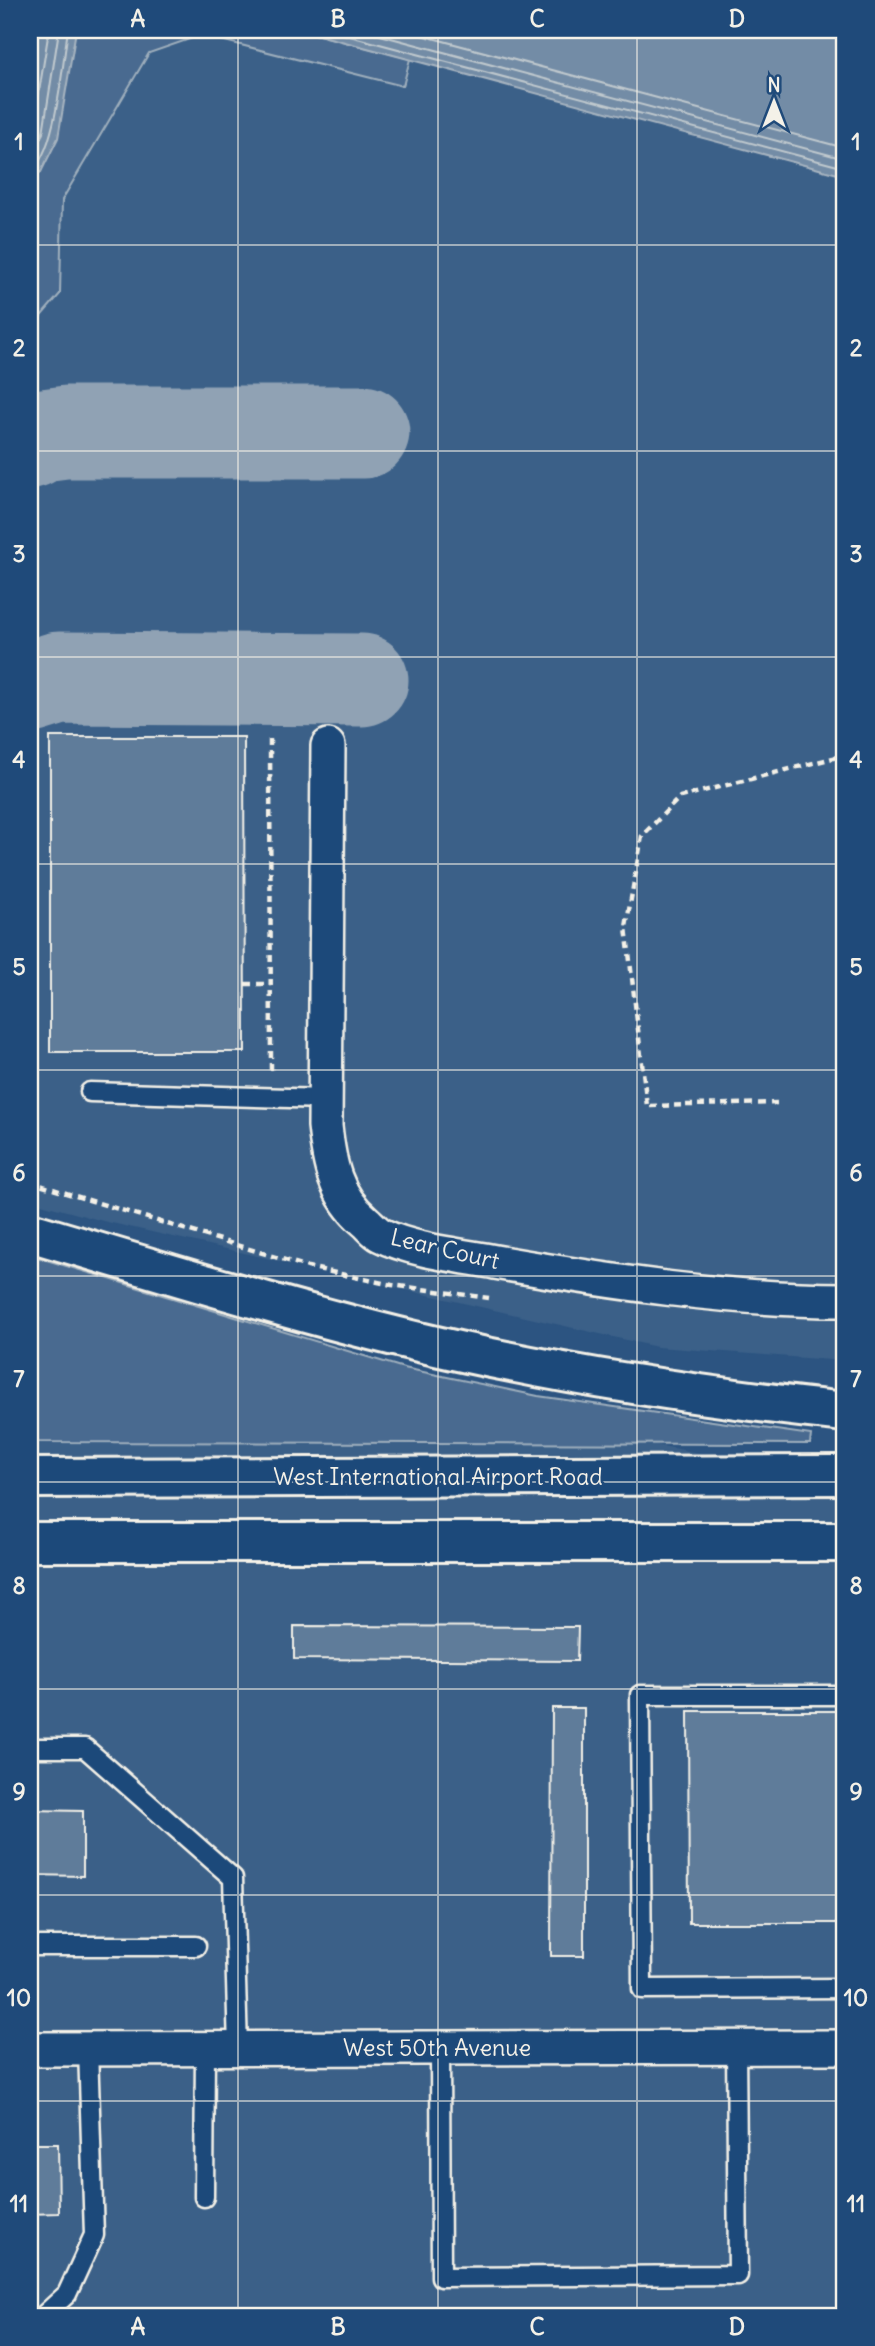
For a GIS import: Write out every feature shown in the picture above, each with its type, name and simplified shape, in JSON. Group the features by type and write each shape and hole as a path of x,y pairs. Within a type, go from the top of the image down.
{"main road":[{"path":"30,1232 321,1316 457,1350 569,1374 705,1396 845,1412"},
{"name":"West International Airport Road","path":"30,1478 845,1475"},
{"path":"30,1542 845,1542"}],"street":[{"name":"Lear Court","path":"328,746 324,1126 328,1161 338,1189 357,1214 381,1234 412,1245 587,1278 696,1291 810,1300 845,1300"},
{"name":"West 50th Avenue","path":"30,2049 845,2047"}],"lane":[{"path":"90,1092 325,1099"},
{"path":"845,1695 640,1695 642,1989 845,1988"},
{"path":"30,1748 85,1748 233,1878 221,2049 204,2197"},
{"path":"30,1946 196,1946"},
{"path":"440,2048 441,2277 738,2275 736,2048"},
{"path":"43,2316 67,2294 94,2235 88,2049"}],"path":[{"path":"270,739 271,1072"},
{"path":"776,1103 647,1106 626,928 642,836 680,796 845,755"},
{"path":"244,984 271,984"}],"shaded area":[{"path":"30,30 845,30 845,1361 657,1347 103,1221 30,1201"},
{"path":"76,30 300,30 410,59 403,86 201,35 149,53 62,200 60,294 30,329 30,213 35,206 30,202 30,177 41,172"},
{"path":"30,1255 404,1368 538,1396 811,1435 810,1444 30,1442"},
{"path":"30,1331 108,1340 845,1481 845,2316 30,2316"}],"water":[{"path":"30,30 76,30 58,138 41,172 30,177"},
{"path":"300,30 845,30 845,176"}],"building":[{"path":"50,737 244,737 245,1052 50,1052"},
{"path":"294,1626 578,1627 577,1661 294,1659"},
{"path":"552,1708 584,1708 584,1956 551,1956"},
{"path":"688,1711 845,1711 845,1923 689,1923"},
{"path":"30,1810 83,1811 83,1876 30,1875"},
{"path":"30,2144 58,2144 59,2213 30,2214"}],"taxiway":[{"path":"30,442 43,435 66,432 363,432"},
{"path":"30,687 59,678 362,680"}]}
